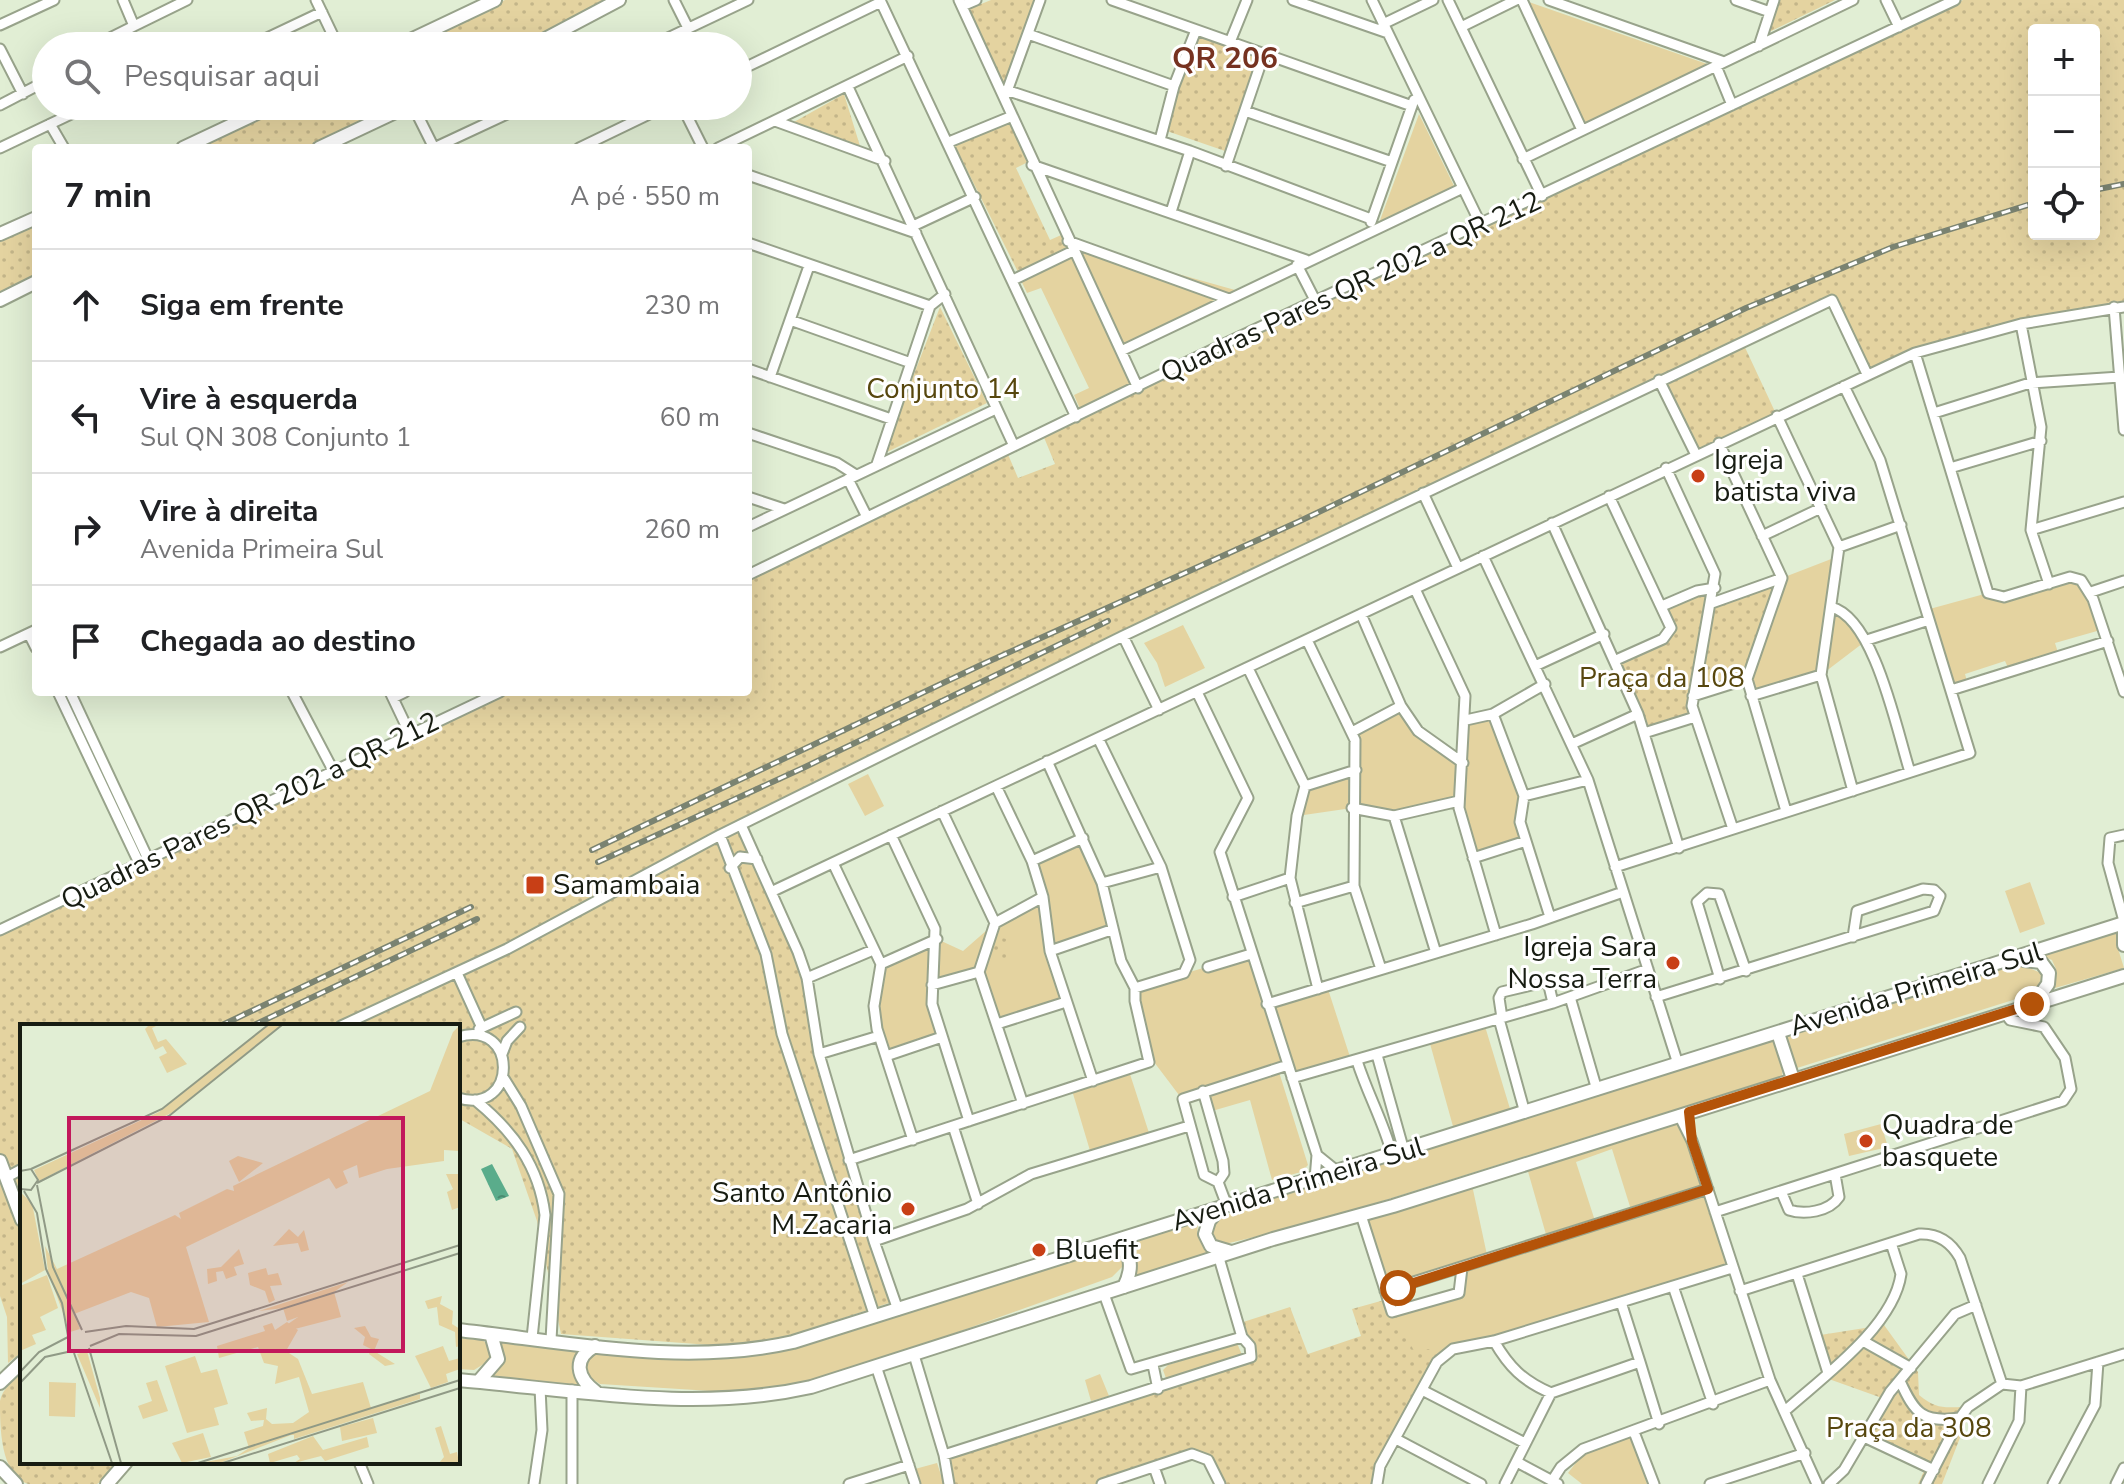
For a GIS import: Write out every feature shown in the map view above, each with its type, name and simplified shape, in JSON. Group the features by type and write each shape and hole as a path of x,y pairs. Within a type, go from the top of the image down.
{"main road":[{"path":"428,32 495,0"},
{"path":"558,32 619,0"},
{"path":"192,144 243,120"},
{"path":"328,144 380,120"},
{"path":"206,144 212,135"},
{"path":"0,234 32,220"},
{"path":"0,300 32,284"},
{"path":"2124,923 2124,945"},
{"name":"Avenida Primeira Sul","path":"460,1330 595,1346 730,1352 793,1342 2124,923"},
{"path":"2014,960 2035,960 2048,968 2048,984 2032,1004"},
{"name":"Avenida Primeira Sul","path":"460,1380 696,1400 751,1399 811,1387 2124,976"},
{"path":"1778,1033 1793,1079"},
{"path":"0,1161 20,1214"},
{"path":"1223,1207 1208,1222 1205,1234 1211,1246 1235,1253"},
{"path":"1109,1244 1120,1247 1130,1259 1131,1271 1124,1287"},
{"path":"479,1381 498,1359 491,1334"},
{"path":"595,1346 583,1354 579,1366 584,1382 597,1393"},
{"path":"0,1383 20,1364"},
{"path":"107,1484 125,1464"},
{"path":"121,1484 125,1464"},
{"path":"0,1467 16,1484"}],"street":[{"path":"0,25 54,0"},
{"path":"123,0 134,26"},
{"path":"122,32 187,0"},
{"path":"316,0 331,32"},
{"path":"674,0 688,28"},
{"path":"680,32 748,0"},
{"path":"976,0 960,3 1032,165 1138,388"},
{"path":"1004,101 1040,0"},
{"path":"1112,0 1412,106"},
{"path":"1230,42 1247,0"},
{"path":"1293,0 1385,28 1433,0"},
{"path":"1372,0 1481,225"},
{"path":"1448,0 1542,196"},
{"path":"1461,27 1519,0 1582,130"},
{"path":"1549,0 1720,64"},
{"path":"1736,0 1770,12"},
{"path":"1759,46 1774,0"},
{"path":"1523,159 1853,0"},
{"path":"1886,0 1899,27"},
{"name":"Quadras Pares QR 202 a QR 212","path":"752,573 1955,0"},
{"path":"752,64 880,1 975,197 1076,417"},
{"path":"280,32 322,12"},
{"path":"1160,140 1174,86 1196,30"},
{"path":"1028,34 1174,86"},
{"path":"0,49 23,94"},
{"path":"1226,166 1264,54"},
{"path":"726,144 908,56"},
{"path":"1720,64 1732,105"},
{"path":"848,87 885,161 1014,446"},
{"path":"0,105 32,89"},
{"path":"1006,90 1160,140 1371,219"},
{"path":"1368,233 1416,92"},
{"path":"1245,111 1392,162"},
{"path":"949,142 1010,117"},
{"path":"0,148 58,120"},
{"path":"418,120 432,144"},
{"path":"443,144 494,120"},
{"path":"587,144 637,120"},
{"path":"689,120 701,144"},
{"path":"775,121 885,161"},
{"path":"50,124 62,144"},
{"path":"1171,212 1190,151"},
{"path":"1032,165 1171,212 1301,263 1316,302"},
{"path":"752,176 914,229 975,197"},
{"path":"1121,351 1463,188"},
{"path":"1068,241 1229,299"},
{"path":"752,245 930,306"},
{"path":"1013,280 1073,251"},
{"path":"770,377 809,266"},
{"path":"877,464 930,306 945,294"},
{"path":"345,1024 457,973 720,835 1123,636 1832,300 1867,374"},
{"path":"773,891 1915,353 2021,324 2119,307 2124,430"},
{"path":"790,320 911,363"},
{"path":"2021,324 2041,441 2031,530 2049,584"},
{"path":"1915,353 1988,593 2004,597 2076,578 2084,582 2091,592 2124,692"},
{"path":"752,370 891,419"},
{"path":"1934,413 2030,383 2120,377"},
{"path":"1659,380 1696,455"},
{"path":"1615,867 1970,753 1880,460 1844,386"},
{"path":"752,525 996,409"},
{"path":"1777,416 1839,547 1821,675 1853,791"},
{"path":"752,434 837,463 852,477 867,517"},
{"path":"1950,468 2041,441"},
{"path":"1719,443 1782,578 1747,679 1786,811"},
{"path":"1666,468 1713,566 1715,588 1693,696 1695,717 1733,829"},
{"path":"1423,493 1458,568"},
{"path":"1609,496 1671,628 1666,637 1616,660"},
{"path":"752,498 784,509"},
{"path":"2031,530 2124,502"},
{"path":"1762,536 1821,508"},
{"path":"1552,523 1638,714 1679,848"},
{"path":"1839,547 1901,525"},
{"path":"1483,556 1574,743 1678,1064"},
{"path":"1712,603 1782,578"},
{"path":"2091,592 2124,581"},
{"path":"1662,606 1697,591 1715,588"},
{"path":"1415,589 1461,684 1466,720 1459,801 1496,935"},
{"path":"1831,607 1841,610 1867,640 1910,772"},
{"path":"1361,614 1401,706 1418,731 1463,763"},
{"path":"1867,640 1929,620"},
{"path":"0,647 32,632"},
{"path":"1535,666 1604,634"},
{"path":"1123,636 1159,710"},
{"path":"1307,640 1357,748 1352,808 1354,886 1381,969"},
{"path":"1951,690 2108,641"},
{"path":"1248,668 1305,786 1297,816 1290,878 1318,989"},
{"path":"1751,696 1821,675"},
{"path":"1693,696 1747,679"},
{"path":"1466,720 1493,714 1545,684"},
{"path":"1197,692 1248,798 1220,852 1317,1155 1315,1179"},
{"path":"60,696 144,863"},
{"path":"72,696 144,863"},
{"path":"294,696 334,772"},
{"path":"392,696 410,734"},
{"name":"Quadras Pares QR 202 a QR 212","path":"0,930 491,696"},
{"path":"1352,732 1401,706"},
{"path":"1493,714 1524,796 1520,817 1550,917"},
{"path":"1574,743 1638,714"},
{"path":"1644,733 1695,717"},
{"path":"1098,738 1161,867 1187,948 1189,967 1184,973 1135,988"},
{"path":"849,1160 1149,1062 1135,988 1121,961 1111,930 1102,883 1047,761"},
{"path":"1305,786 1356,770"},
{"path":"1524,796 1588,780"},
{"path":"996,786 1032,861 1043,897 1050,951 1093,1081"},
{"path":"1352,808 1394,816 1459,801"},
{"path":"942,811 995,923 979,972 1023,1104"},
{"path":"1394,816 1436,953"},
{"path":"741,825 773,891 807,978 819,1054 849,1160 898,1310"},
{"path":"720,835 730,868 766,954 782,1034 875,1317"},
{"path":"891,835 932,921 937,939 932,1004 969,1121"},
{"path":"2124,835 2110,838 2106,852 2124,923"},
{"path":"1032,861 1083,838"},
{"path":"1473,858 1526,841"},
{"path":"730,868 740,857 757,859"},
{"path":"833,863 881,964 874,1006 879,1036 913,1140"},
{"path":"1102,883 1161,867"},
{"path":"1233,897 1290,878"},
{"path":"1295,903 1354,886"},
{"path":"1656,997 1746,971 1853,937 1934,911 1940,896 1934,890 1923,889 1857,911 1853,937"},
{"path":"1267,1004 1496,935 1623,892"},
{"path":"1720,979 1697,902 1707,893 1719,894 1746,971"},
{"path":"995,923 1043,897"},
{"path":"1050,951 1111,930"},
{"path":"881,964 937,939"},
{"path":"807,978 873,950"},
{"path":"1208,967 1251,954"},
{"path":"1292,1078 1553,1003 1648,969"},
{"path":"932,985 979,972"},
{"path":"457,973 482,1028"},
{"path":"1525,1113 1500,1018 1499,998 1502,992 1544,982 1549,986 1553,1003"},
{"path":"1570,997 1597,1090"},
{"path":"997,1024 1066,1002"},
{"path":"463,1036 516,1012"},
{"path":"1715,1212 1938,1143 2068,1097 2071,1089 2065,1058 2044,1027 2010,1020 2005,1013"},
{"path":"520,1027 507,1041 502,1054 503,1077 521,1106 559,1194 551,1340"},
{"path":"463,1036 488,1039 502,1054"},
{"path":"819,1054 879,1036"},
{"path":"886,1056 942,1037"},
{"path":"1377,1055 1392,1102 1387,1116 1398,1153"},
{"path":"1357,1061 1372,1108 1387,1116"},
{"path":"1218,1182 1204,1175 1183,1100 1288,1065"},
{"path":"460,1098 475,1100 493,1092 503,1077"},
{"path":"1203,1091 1224,1167 1218,1182 1223,1207"},
{"path":"475,1100 505,1126 524,1152 543,1197 545,1215 532,1338"},
{"path":"1684,1113 1770,1380 1817,1484"},
{"path":"953,1126 978,1204"},
{"path":"874,1241 978,1204 1031,1174 1189,1126"},
{"path":"1317,1155 1338,1172"},
{"path":"7,1177 20,1170"},
{"path":"1781,1191 1789,1210 1802,1213 1825,1208 1839,1197 1835,1174"},
{"path":"1385,1291 1708,1189"},
{"path":"1361,1215 1392,1312 1451,1296 1461,1290 1462,1268"},
{"path":"1740,1291 1928,1234 1947,1242 1960,1258 2002,1384"},
{"path":"1786,1410 1863,1341 1886,1311 1901,1279 1891,1243"},
{"path":"944,1455 1249,1359 1250,1346 1242,1337 1219,1258"},
{"path":"1377,1484 1380,1466 1437,1362 1446,1353 1732,1268"},
{"path":"1797,1274 1828,1373"},
{"path":"1673,1286 1713,1404"},
{"path":"1104,1294 1127,1366 1134,1370 1242,1337"},
{"path":"1621,1302 1659,1424"},
{"path":"1829,1484 1844,1470 1881,1405 1955,1314 1976,1305"},
{"path":"1494,1341 1513,1371 1528,1383 1551,1393 1640,1362"},
{"path":"1863,1341 1911,1368"},
{"path":"1926,1484 1968,1407 2002,1384 2021,1386 2124,1354"},
{"path":"914,1355 944,1455 949,1484"},
{"path":"2053,1484 2095,1405 2098,1362"},
{"path":"1153,1365 1158,1389"},
{"path":"876,1366 915,1484"},
{"path":"1517,1462 1555,1483 1576,1453 1770,1380"},
{"path":"1900,1381 1914,1407 1927,1418 1960,1418"},
{"path":"1988,1484 2019,1421 2021,1386"},
{"path":"534,1484 542,1430 540,1388"},
{"path":"572,1390 572,1484"},
{"path":"1422,1390 1525,1443"},
{"path":"1505,1484 1551,1393"},
{"path":"1634,1432 1654,1484"},
{"path":"1864,1437 1934,1470"},
{"path":"1396,1439 1481,1484"},
{"path":"1710,1484 1805,1453"},
{"path":"1102,1484 1198,1454 1212,1464 1220,1484"},
{"path":"360,1464 368,1484"},
{"path":"849,1484 909,1465"},
{"path":"1154,1467 1160,1484"},
{"path":"2116,1484 2124,1468"}],"green space":[{"path":"505,0 608,0 547,32 439,32"},
{"path":"991,0 1034,0 1004,90 969,9"},
{"path":"1780,0 1835,0 1767,33"},
{"path":"1963,0 2124,0 2124,306 1941,344 1867,373 1833,300 1742,341 1777,416 1696,455 1659,381 741,825 807,978 811,1012 850,1161 880,1243 892,1302 792,1335 737,1347 561,1334 537,1221 512,1149 460,1119 460,1024 20,1024 20,1198 15,1178 0,1155 0,930 394,740 496,696 752,696 752,579 1007,452 1018,478 1055,464 1043,435"},
{"path":"1526,1 1710,65 1586,126"},
{"path":"1197,36 1258,57 1225,151 1164,130"},
{"path":"844,94 860,146 794,122"},
{"path":"1419,114 1455,188 1379,223"},
{"path":"1014,116 1034,159 1016,168 1050,240 1068,232 1074,244 1018,272 953,142"},
{"path":"257,120 368,120 318,144 206,144"},
{"path":"32,226 32,280 0,295 0,241"},
{"path":"1075,245 1235,290 1123,344 1089,274 1138,382 1080,409 1074,395 1089,388 1041,288 1027,293 1018,274"},
{"name":"Conjunto 14","path":"940,307 987,403 883,454"},
{"path":"1839,556 1831,607 1867,640 1821,675 1751,696 1747,679 1782,578"},
{"path":"2070,577 2091,586 2104,629 2055,643 2059,656 2010,672 2005,661 1965,674 1968,685 1951,690 1926,610 1988,593 1996,597"},
{"name":"Praça da 108","path":"1782,578 1747,679 1693,696 1695,717 1644,733 1616,660 1666,637 1671,628 1662,606 1715,588 1712,602"},
{"path":"1183,625 1205,668 1165,687 1157,663 1144,643"},
{"path":"1401,706 1418,731 1462,762 1466,720 1493,714 1522,801 1526,841 1473,858 1459,801 1394,816 1352,808 1297,816 1305,786 1356,769 1352,732"},
{"path":"868,774 884,806 865,816 848,784"},
{"path":"1083,838 1102,883 1111,930 1050,951 1066,1002 997,1024 979,972 931,985 942,1037 886,1056 877,1029 881,964 937,939 963,951 995,923 1043,897 1032,861"},
{"path":"2030,882 2045,924 2020,933 2005,891"},
{"path":"2119,930 2116,942 2124,968 2055,988 2056,969 2052,960 2040,955"},
{"path":"994,936 1011,940 1006,963 988,959"},
{"path":"1251,954 1267,1004 1327,986 1352,1063 1292,1078 1288,1065 1182,1099 1154,1062 1135,988"},
{"path":"2017,963 2041,973 2040,989 1797,1068 1785,1034"},
{"path":"1484,1023 1511,1112 1454,1130 1429,1040"},
{"path":"1768,1041 1774,1042 1783,1067 1782,1076 1312,1223 1225,1244 1218,1244 1210,1237 1211,1223 1216,1219 1307,1186"},
{"path":"1129,1071 1150,1136 1091,1154 1071,1087"},
{"path":"1279,1072 1308,1165 1301,1172 1272,1180 1250,1100 1212,1111 1205,1092"},
{"path":"1685,1112 1731,1267 1453,1349 1413,1350 1393,1313 1461,1289 1455,1271 1547,1238 1527,1168","holes":["1612,1149 1632,1213 1596,1224 1576,1162"]},
{"name":"Quadra de basquete","path":"1881,1124 1888,1147 1849,1156 1844,1134"},
{"path":"0,1167 20,1222 20,1354 8,1363 7,1317 0,1296"},
{"path":"1472,1185 1487,1255 1386,1291 1365,1220"},
{"path":"1199,1218 1200,1239 1215,1253 1135,1276 1132,1256 1122,1244"},
{"path":"1113,1249 1123,1257 1122,1267 1112,1277 913,1348 802,1383 743,1393 600,1384 587,1376 582,1363 587,1352 739,1355"},
{"path":"1388,1299 1413,1349 1453,1349 1437,1362 1381,1466 1378,1484 1218,1484 1203,1456 1192,1454 1102,1484 947,1484 942,1455 1247,1357 1237,1324 1290,1307 1308,1354 1361,1336 1352,1309"},
{"name":"Praça da 308","path":"1884,1325 1918,1372 1919,1395 1938,1406 1972,1407 1942,1484 1918,1484 1924,1471 1867,1444 1882,1398 1826,1378 1814,1336"},
{"path":"460,1338 482,1340 489,1345 490,1360 474,1370 460,1369"},
{"path":"498,1338 585,1347 575,1366 580,1387 493,1378 503,1357"},
{"path":"1237,1343 1242,1355 1167,1381 1163,1370 1168,1365"},
{"path":"20,1373 20,1464 117,1464 97,1484 28,1484 19,1479 7,1460 0,1424 0,1401"},
{"path":"1100,1374 1109,1396 1091,1401 1085,1380"},
{"path":"1632,1437 1647,1484 1582,1484 1568,1473 1585,1451"},
{"path":"937,1463 944,1484 919,1484 915,1469"}],"water":[{"path":"492,1164 509,1196 496,1201 481,1169"}],"railway":[{"path":"2100,189 2124,184"},
{"path":"592,850 983,664 1300,521 1746,308 1893,247 2028,205"},
{"path":"598,862 803,768 1108,621"},
{"path":"224,1024 471,907"},
{"path":"256,1024 477,919"}],"place":[{"name":"Igreja batista viva","path":"1698,476"},
{"name":"Samambaia","path":"535,885"},
{"name":"Igreja Sara Nossa Terra","path":"1673,963"},
{"name":"Quadra de basquete","path":"1866,1141"},
{"name":"Santo Antônio M.Zacaria","path":"908,1209"},
{"name":"Bluefit","path":"1039,1250"}],"district":[{"name":"QR 206","path":"1225,58"}],"route":[{"path":"1398,1288 1708,1189 1692,1141 1689,1112 2032,1004"}]}
